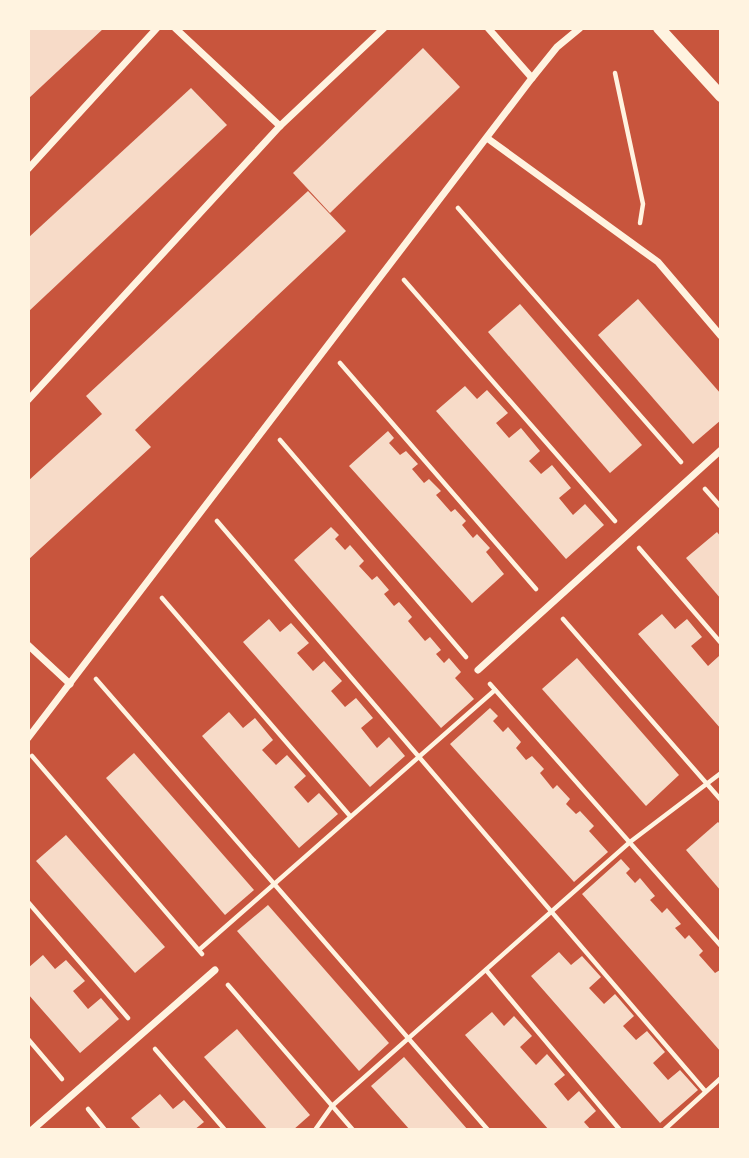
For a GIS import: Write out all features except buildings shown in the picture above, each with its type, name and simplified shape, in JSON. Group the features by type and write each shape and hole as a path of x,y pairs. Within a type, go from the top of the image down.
{"street":[{"path":"28,169 158,28"},
{"path":"175,28 280,127"},
{"path":"28,400 280,127 384,28"},
{"path":"488,28 532,78"},
{"path":"28,738 532,78 557,47 580,28"},
{"path":"659,28 721,96"},
{"path":"487,138 658,262 721,336"},
{"path":"478,670 721,450"},
{"path":"28,645 71,684"},
{"path":"32,1130 215,970"}],"path":[{"path":"615,73 643,204 639,229 640,248"},
{"path":"444,192 721,507"},
{"path":"389,263 721,643"},
{"path":"326,347 721,800"},
{"path":"205,506 705,1091"},
{"path":"147,581 350,816"},
{"path":"84,666 488,1130"},
{"path":"199,950 495,690"},
{"path":"28,752 353,1130"},
{"path":"315,1130 332,1106 630,842 721,773"},
{"path":"486,970 620,1130"},
{"path":"664,1130 721,1077"}]}
